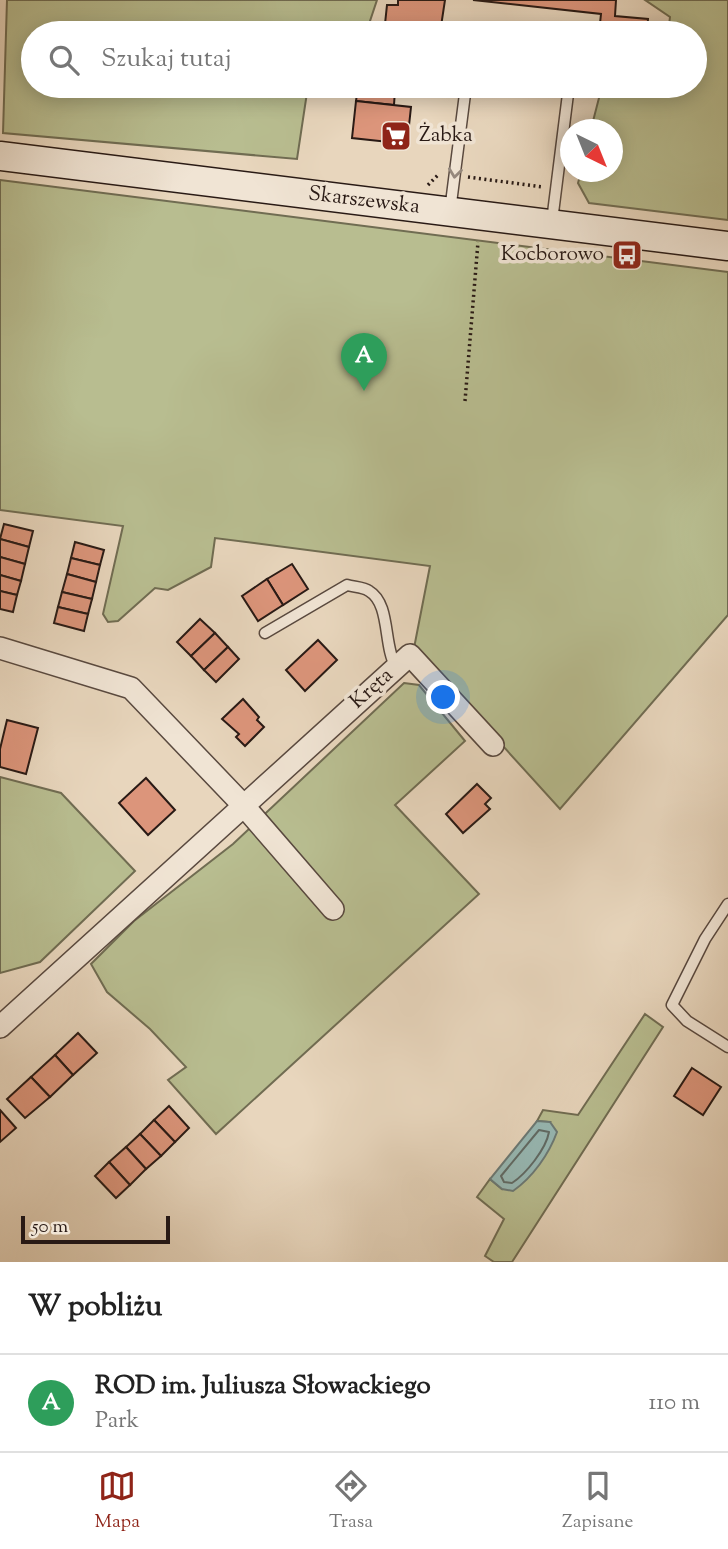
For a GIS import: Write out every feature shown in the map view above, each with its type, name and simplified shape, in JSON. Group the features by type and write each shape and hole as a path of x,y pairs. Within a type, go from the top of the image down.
{"main road":[{"name":"Skarszewska","path":"0,156 728,246"}],"street":[{"path":"0,648 131,688 243,806 333,908"},
{"name":"Kręta","path":"0,1027 410,655 492,745"}],"lane":[{"path":"450,212 464,98"},
{"path":"552,224 567,98"},
{"path":"265,633 348,585 369,590 380,603 389,655 396,667"},
{"path":"728,904 705,939 672,1005 687,1021 728,1047"}],"path":[{"path":"424,190 438,174 556,189"},
{"path":"465,401 478,242"}],"green space":[{"path":"7,0 377,0 370,21 21,21 21,98 306,98 297,159 3,133"},
{"path":"645,0 728,0 728,220 589,203 578,183 623,182 623,119 594,119 599,98 707,98 707,21 670,21 670,17"},
{"path":"0,180 728,272 728,615 560,809 414,648 430,566 215,538 211,567 168,590 155,588 118,621 108,622 103,614 123,526 0,510"},
{"path":"404,683 419,685 465,741 395,805 479,894 216,1134 168,1080 186,1067 150,1029 107,992 91,964 134,921 233,844"},
{"path":"0,777 61,793 135,871 40,962 0,973"},
{"path":"645,1014 663,1027 512,1262 494,1262 485,1256 504,1219 477,1197 490,1179 502,1189 550,1122 537,1121 543,1110 578,1115"}],"water":[{"path":"537,1121 550,1122 557,1132 550,1149 534,1172 513,1191 502,1189 490,1179"}],"building":[{"path":"398,0 445,0 442,21 385,21 387,5 398,5"},
{"path":"473,0 616,0 615,16 648,21 600,21 601,14"},
{"path":"356,98 394,98 394,105 356,101"},
{"path":"356,101 411,107 407,144 352,138"},
{"path":"4,524 33,531 29,547 0,539"},
{"path":"0,539 29,547 25,564 0,557"},
{"path":"75,542 104,550 100,565 71,558"},
{"path":"0,557 25,564 21,581 0,575"},
{"path":"71,558 100,565 96,582 67,574"},
{"path":"292,564 308,589 283,605 267,579"},
{"path":"67,574 96,582 92,599 62,592"},
{"path":"0,575 21,581 17,595 0,591"},
{"path":"267,579 283,605 258,621 242,596"},
{"path":"0,591 17,595 13,612 0,609"},
{"path":"62,592 92,599 88,614 58,607"},
{"path":"58,607 88,614 84,631 54,623"},
{"path":"200,619 215,633 191,656 177,642"},
{"path":"215,633 228,647 204,670 191,656"},
{"path":"318,640 337,660 305,691 286,670"},
{"path":"228,647 239,659 216,682 204,670"},
{"path":"243,699 264,727 245,746 236,737 239,734 222,719"},
{"path":"7,720 38,728 26,774 0,767 0,749"},
{"path":"146,778 175,810 148,835 119,803"},
{"path":"477,784 491,798 485,804 490,809 463,833 446,814"},
{"path":"78,1033 97,1053 73,1075 55,1055"},
{"path":"55,1055 73,1075 50,1097 31,1077"},
{"path":"692,1068 721,1087 703,1115 674,1096"},
{"path":"31,1077 50,1097 25,1118 7,1099"},
{"path":"169,1106 189,1128 175,1142 154,1120"},
{"path":"0,1110 16,1128 0,1142"},
{"path":"154,1120 175,1142 161,1156 140,1134"},
{"path":"140,1134 161,1156 146,1169 126,1147"},
{"path":"126,1147 146,1169 130,1185 109,1162"},
{"path":"109,1162 130,1185 116,1198 95,1176"}],"place":[{"name":"Żabka","path":"396,136"},
{"name":"Kocborowo","path":"627,255"},
{"name":"ROD im. Juliusza Słowackiego","path":"364,391"}]}
